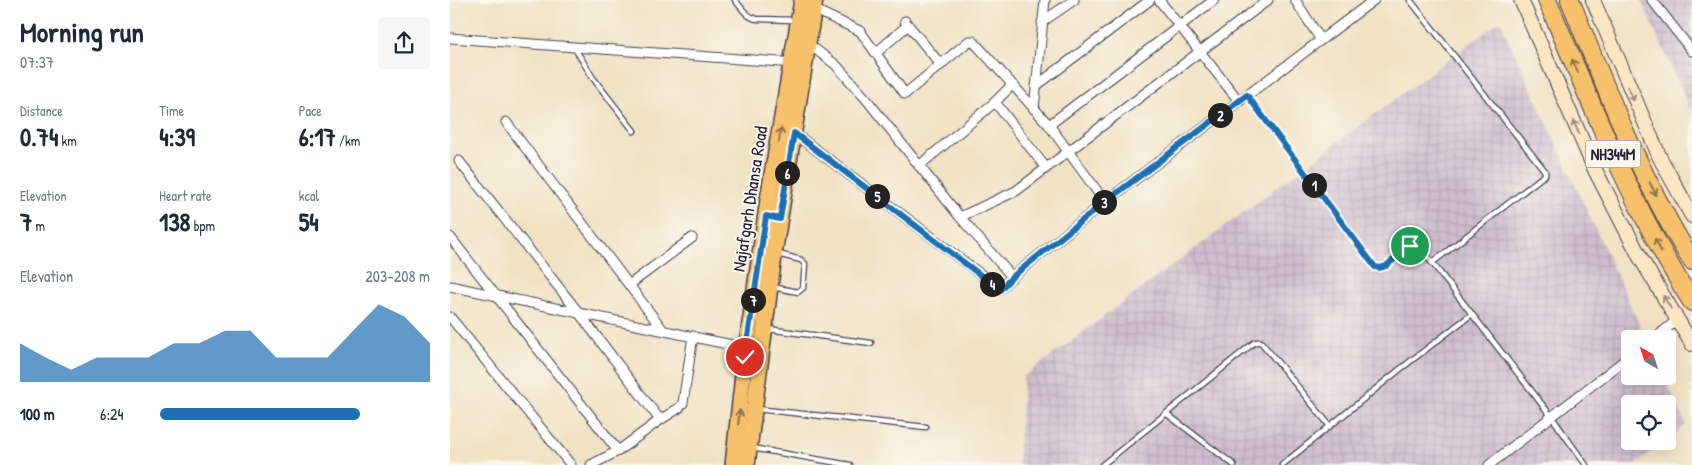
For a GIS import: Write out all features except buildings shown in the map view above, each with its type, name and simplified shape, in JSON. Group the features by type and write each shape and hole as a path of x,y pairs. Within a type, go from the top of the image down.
{"highway":[{"name":"NH344M","path":"1547,0 1623,177 1666,261 1692,302"},
{"name":"NH344M","path":"1570,0 1591,54 1642,168 1692,261"}],"main road":[{"path":"802,41 799,20 810,3"},
{"path":"747,465 742,447 754,409 753,350 764,328 764,289 774,252 773,218 794,133 798,64 810,3"},
{"name":"Najafgarh Dhansa Road","path":"733,465 742,447 753,350 798,64"}],"street":[{"path":"1034,109 1044,0"},
{"path":"1042,22 1074,0"},
{"path":"1036,86 1137,4 1150,0"},
{"path":"1159,0 1200,52 1243,98"},
{"path":"1049,125 1214,0"},
{"path":"960,217 1010,194 1268,0"},
{"path":"1295,0 1322,40"},
{"path":"794,133 1000,290 1012,277 1105,202 1374,0"},
{"path":"1521,0 1595,170 1640,259 1692,344"},
{"path":"1593,0 1660,158 1692,216"},
{"path":"1656,1 1692,51"},
{"path":"810,3 860,32 905,94 968,41 973,41 1049,125 1105,202"},
{"path":"876,53 907,23 941,65"},
{"path":"450,38 798,64"},
{"path":"802,41 836,66 867,100 960,217 1012,277"},
{"path":"920,166 995,102 1012,85"},
{"path":"995,102 1046,168"},
{"path":"506,122 663,330"},
{"path":"459,161 660,420"},
{"path":"450,236 618,451"},
{"path":"629,285 692,238"},
{"path":"450,286 753,350"},
{"path":"450,317 571,465"},
{"path":"1665,330 1677,320"},
{"path":"591,465 618,451 679,408 683,403 693,336"},
{"path":"1489,465 1621,363"}],"lane":[{"path":"735,0 748,16 757,20 799,20"},
{"path":"1410,0 1545,172 1545,175 1432,263"},
{"path":"574,47 593,78 634,131"},
{"path":"1243,98 1375,267 1386,266 1410,246 1420,247 1551,416 1586,465"},
{"path":"764,289 798,292 803,288 805,264 803,261 774,252"},
{"path":"1282,465 1399,370 1472,314"},
{"path":"764,328 871,343"},
{"path":"1102,465 1258,341 1261,342 1330,426"},
{"path":"754,409 926,427"},
{"path":"1167,414 1234,465"},
{"path":"742,447 850,465"}],"shaded area":[{"path":"1641,0 1692,0 1692,113"},
{"path":"1500,21 1642,330 1621,330 1621,385 1668,385 1673,395 1621,395 1621,450 1653,450 1634,465 1018,465 1023,377"},
{"path":"1676,403 1686,425 1676,433"}],"route":[{"path":"745,357 766,216 780,219 794,133 1000,290 1012,277 1105,202 1247,95 1375,267 1386,266 1410,246"}]}
